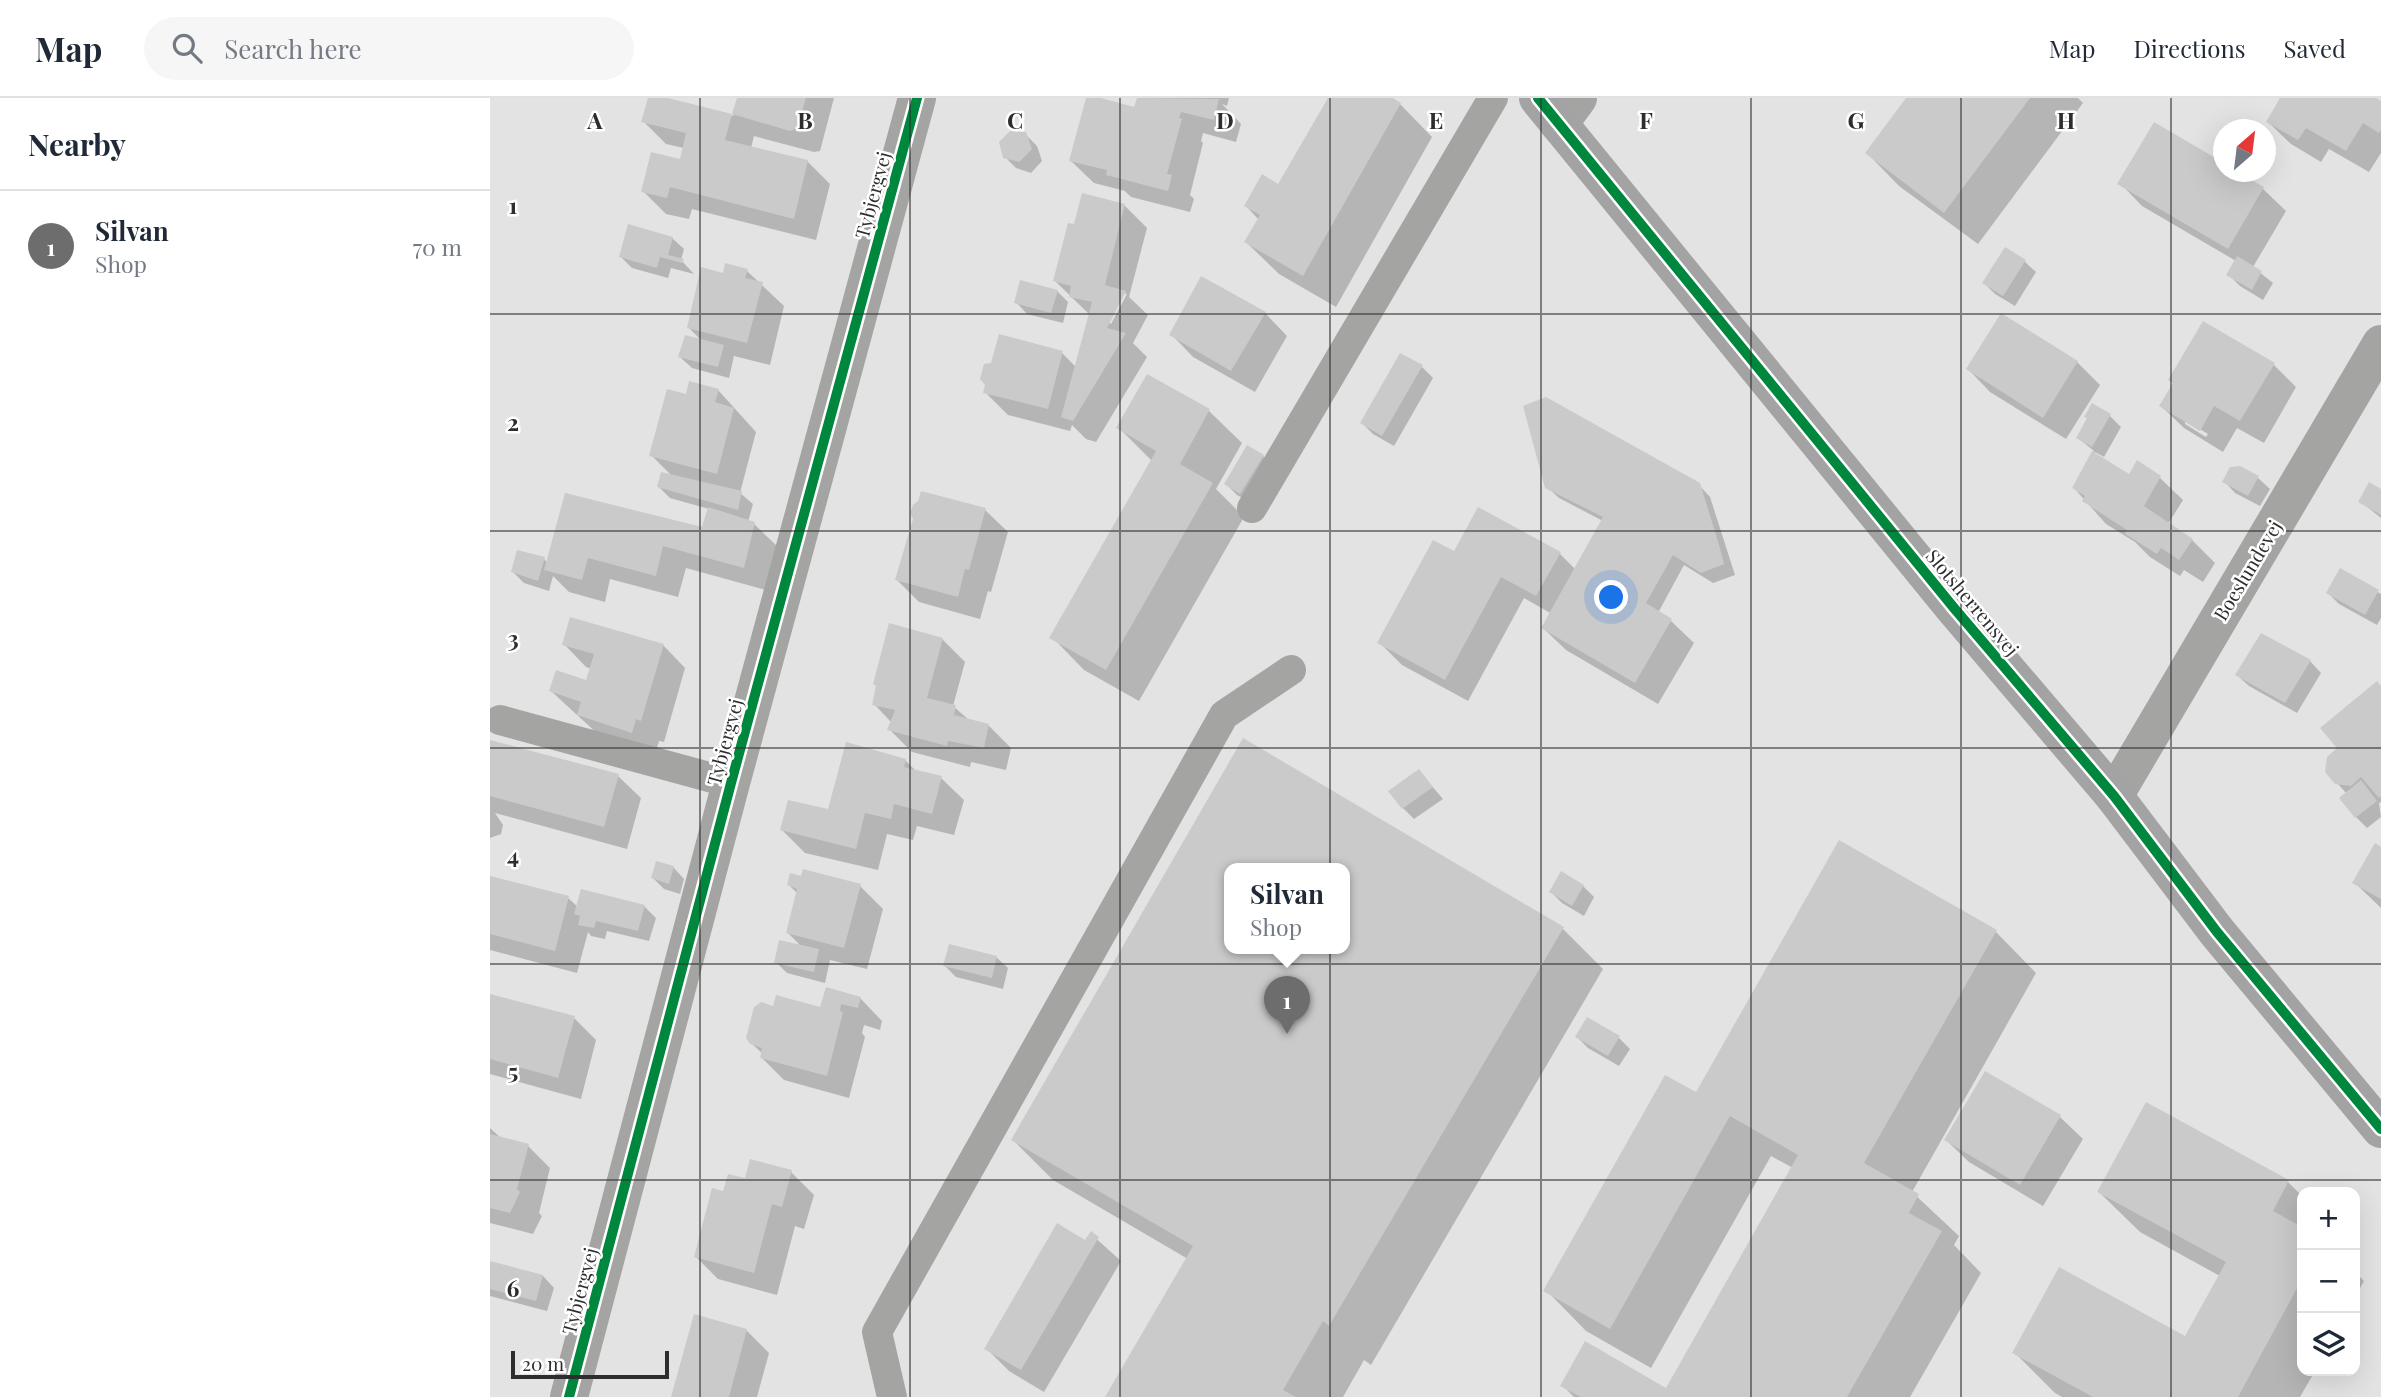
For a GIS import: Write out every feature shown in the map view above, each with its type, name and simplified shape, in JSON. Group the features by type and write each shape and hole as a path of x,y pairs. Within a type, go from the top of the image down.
{"street":[{"name":"Tybjergvej","path":"569,1397 916,98"},
{"name":"Slotsherrensvej","path":"1558,107 1954,608 2114,796 2217,932 2381,1129"},
{"name":"Boeslundevej","path":"2114,796 2381,344"}],"lane":[{"path":"1252,508 1493,98"},
{"path":"892,1397 877,1332 1224,715 1291,670"},
{"path":"500,720 731,783"}],"building":[{"path":"648,98 668,98 732,114 725,140 808,160 794,219 670,187 667,198 641,192 651,152 680,159 686,133 641,122"},
{"path":"737,98 806,98 797,128 790,131 732,114"},
{"path":"1086,98 1101,98 1134,107 1137,98 1219,99 1214,120 1181,112 1179,118 1182,119 1167,174 1172,175 1168,191 1106,175 1107,170 1069,161"},
{"path":"1328,98 1393,98 1401,103 1303,276 1244,242 1260,215 1244,206 1262,174 1278,184"},
{"path":"1906,98 2030,98 1944,213 1865,153"},
{"path":"2280,98 2376,98 2381,101 2379,133 2363,123 2346,151 2306,128 2298,140 2276,128 2276,119 2268,119"},
{"path":"2154,122 2213,157 2213,182 2255,182 2264,187 2228,249 2117,184"},
{"path":"1010,131 1026,132 1032,149 1019,162 1003,158 999,142"},
{"path":"1082,193 1125,204 1105,285 1126,291 1107,328 1126,333 1073,421 1061,417 1092,302 1069,297 1071,286 1053,281 1068,223 1074,224"},
{"path":"628,224 673,237 668,255 684,259 682,263 660,257 657,268 619,257"},
{"path":"2005,247 2026,260 2003,296 1982,283"},
{"path":"2237,256 2262,271 2252,290 2226,275"},
{"path":"725,263 748,269 745,278 763,282 747,343 687,328 701,267 723,273"},
{"path":"1201,276 1266,312 1231,371 1169,335"},
{"path":"1020,280 1058,290 1051,313 1014,303"},
{"path":"2001,313 2078,361 2043,418 1966,369"},
{"path":"2203,321 2275,363 2240,421 2214,406 2200,431 2159,406 2173,383 2168,380"},
{"path":"999,334 1063,351 1048,409 983,393 985,385 980,379 984,364 991,363"},
{"path":"685,335 724,345 718,367 678,357"},
{"path":"1400,353 1423,365 1382,436 1360,423"},
{"path":"1147,374 1210,409 1180,464 1213,483 1106,670 1049,638 1156,451 1116,428"},
{"path":"689,381 719,389 715,402 734,408 717,474 649,456 667,389 686,394"},
{"path":"1546,397 1700,483 1724,564 1701,573 1673,555 1646,603 1672,619 1635,683 1541,628 1603,517 1545,488 1523,406"},
{"path":"2092,403 2111,414 2092,447 2076,438"},
{"path":"1247,445 1264,455 1240,494 1224,484"},
{"path":"2092,451 2129,474 2137,460 2161,476 2144,506 2193,539 2179,560 2161,548 2157,554 2125,534 2127,530 2082,501 2085,496 2072,488"},
{"path":"2240,466 2259,476 2248,496 2222,482 2230,467"},
{"path":"661,472 742,491 738,510 657,487"},
{"path":"2369,482 2381,489 2381,515 2358,502"},
{"path":"921,491 986,508 969,570 965,569 958,597 895,580 913,519 910,513"},
{"path":"565,493 702,527 708,507 755,522 744,568 663,546 656,576 588,558 582,580 544,570"},
{"path":"1478,507 1561,552 1536,596 1501,577 1445,680 1377,643 1433,540 1454,551"},
{"path":"517,550 545,557 538,581 511,572"},
{"path":"2340,568 2379,590 2365,615 2326,593"},
{"path":"570,617 664,644 641,721 636,719 632,733 577,715 581,702 549,691 556,670 586,680 594,654 562,645"},
{"path":"889,623 943,638 927,698 956,705 954,715 989,724 984,748 948,741 947,746 887,730 895,710 872,705 876,685 873,684"},
{"path":"2261,633 2311,660 2285,703 2235,675"},
{"path":"2377,681 2381,686 2379,798 2361,777 2351,786 2335,784 2325,772 2327,757 2337,748 2320,728"},
{"path":"1243,738 1564,927 1329,1326 1323,1321 1283,1390 1296,1397 1105,1397 1193,1246 1011,1140"},
{"path":"490,740 619,774 604,827 490,796"},
{"path":"846,742 906,759 904,767 942,776 932,814 894,804 891,819 865,813 856,849 780,830 788,800 828,809"},
{"path":"1419,769 1433,787 1402,809 1388,791"},
{"path":"2361,780 2377,801 2355,818 2339,798"},
{"path":"1839,840 1997,930 1864,1163 1919,1194 1909,1213 1942,1231 1847,1397 1581,1397 1560,1386 1585,1341 1666,1388 1798,1155 1730,1116 1610,1329 1543,1291 1665,1075 1696,1092"},
{"path":"2375,843 2381,847 2381,899 2352,883"},
{"path":"656,861 674,866 669,884 651,878"},
{"path":"803,869 861,884 844,948 786,933 797,889 787,885 790,873 801,876"},
{"path":"1561,871 1584,885 1572,906 1549,892"},
{"path":"490,876 569,896 555,951 490,934"},
{"path":"581,889 645,905 638,931 596,921 594,928 578,925 580,916 574,914"},
{"path":"779,940 819,949 814,972 774,963"},
{"path":"949,944 997,956 992,978 943,966"},
{"path":"826,987 861,997 858,1008 841,1004 840,1011 843,1012 827,1076 760,1058 762,1048 750,1044 746,1038 754,1007 761,1002 773,1006 776,995 820,1007"},
{"path":"490,994 575,1016 558,1078 490,1059"},
{"path":"1587,1017 1620,1036 1608,1056 1575,1037"},
{"path":"1985,1071 2061,1115 2020,1185 1944,1140"},
{"path":"2146,1102 2289,1180 2273,1211 2297,1224 2297,1288 2238,1397 2093,1397 2012,1353 2059,1267 2185,1336 2226,1262 2097,1192"},
{"path":"490,1134 529,1144 517,1189 520,1192 510,1213 490,1208"},
{"path":"750,1159 792,1170 782,1207 772,1204 754,1273 694,1257 712,1188 723,1191 728,1174 745,1178"},
{"path":"1057,1223 1085,1240 1091,1231 1099,1237 1021,1370 984,1349"},
{"path":"490,1261 543,1275 536,1301 490,1289"},
{"path":"694,1314 747,1329 729,1397 671,1397"}],"cycle path":[{"path":"569,1397 731,783 917,98"},
{"path":"1538,98 1954,608 2114,796 2217,932 2381,1129"}],"place":[{"name":"Silvan","path":"1287,1034"}]}
